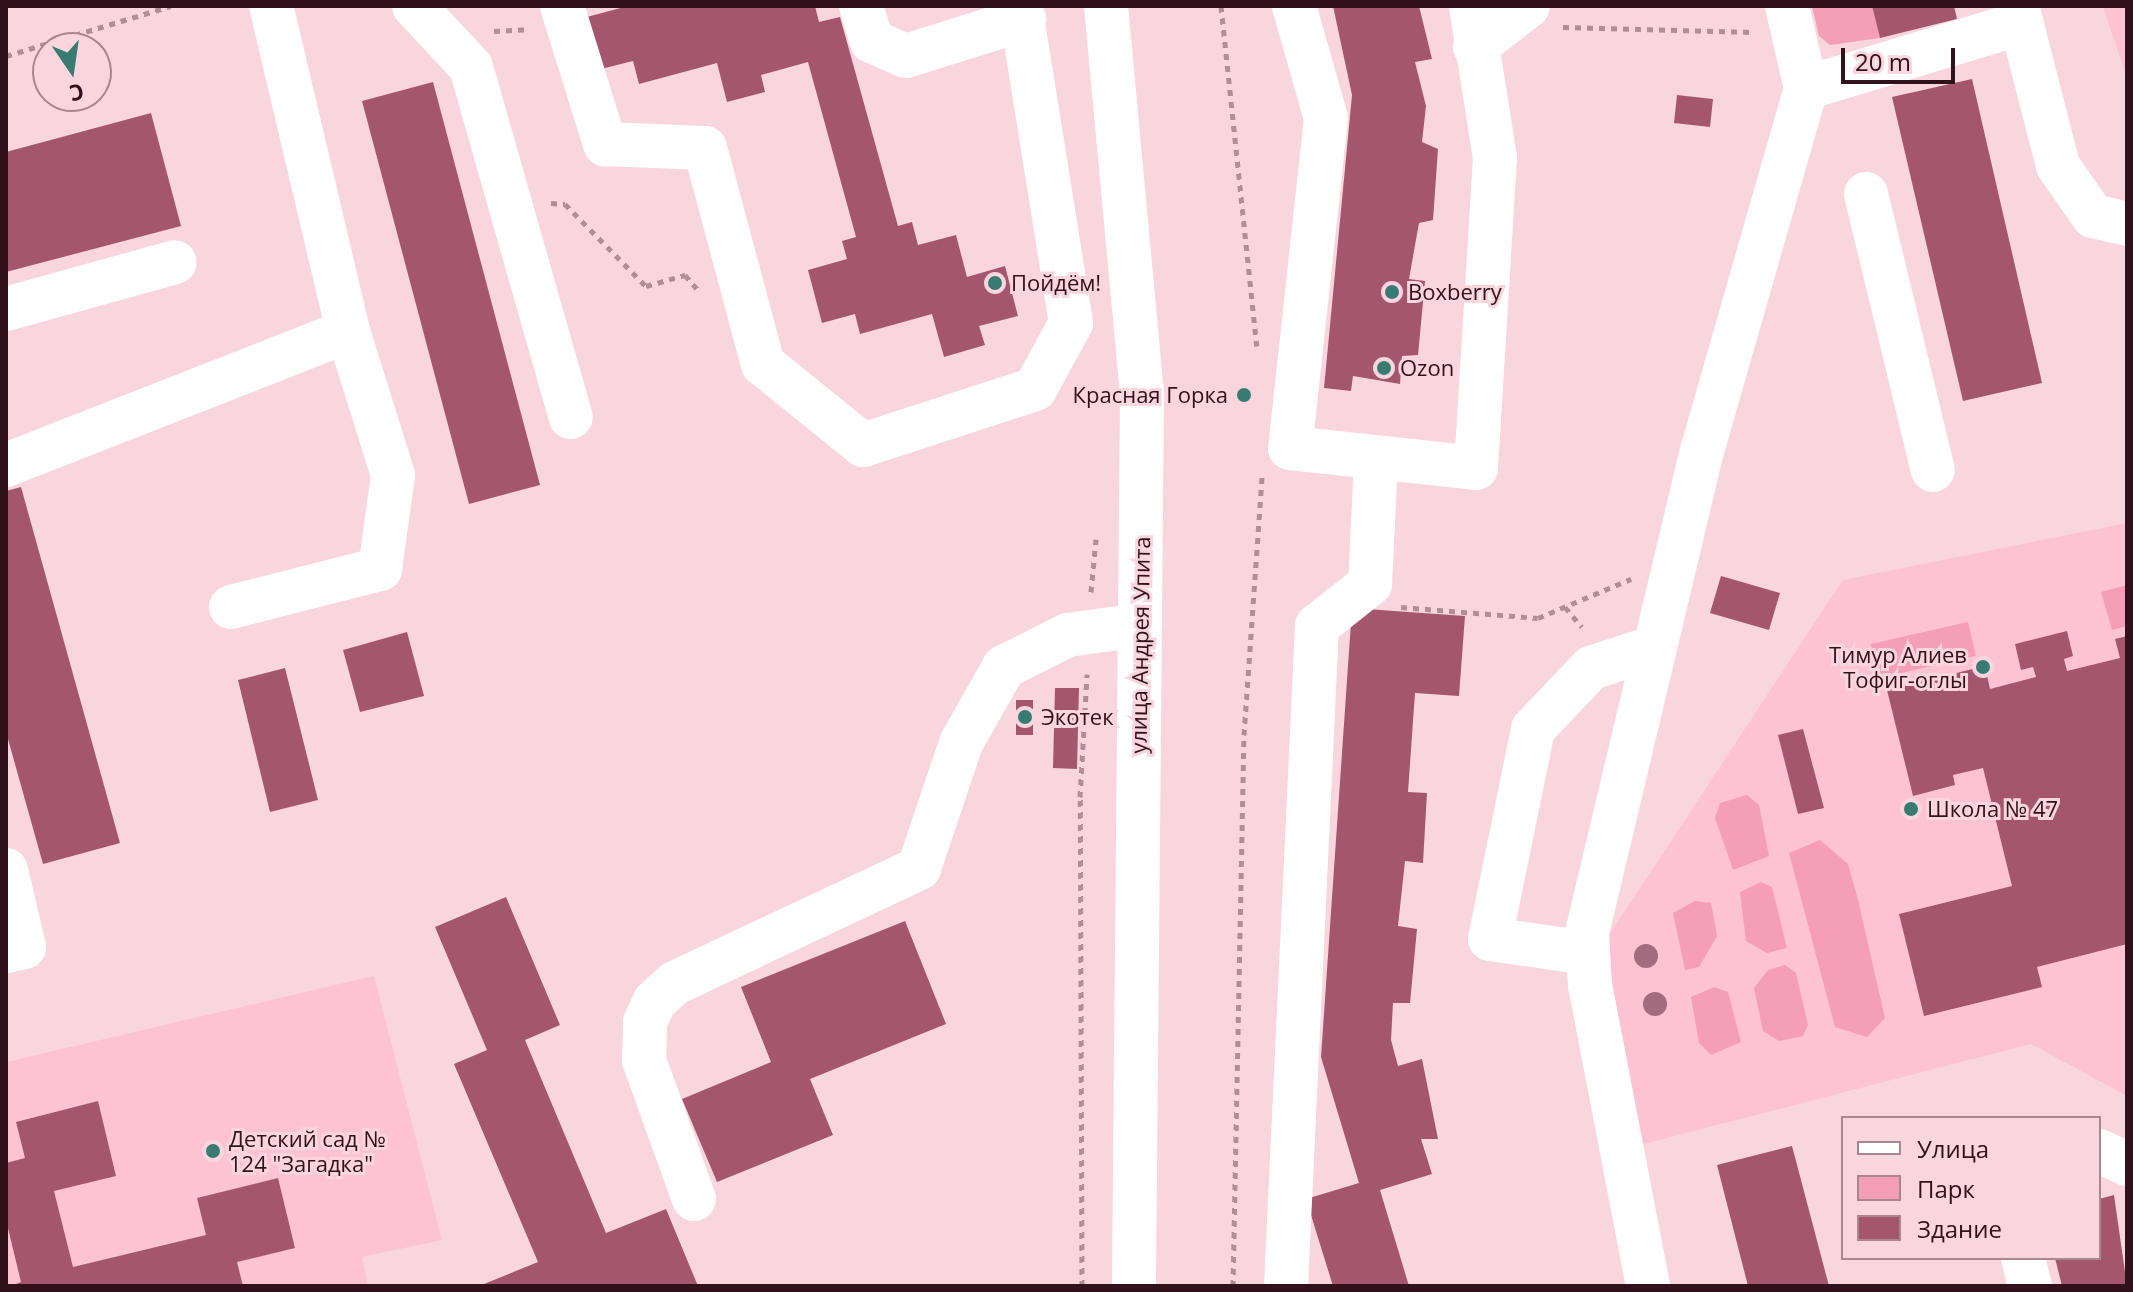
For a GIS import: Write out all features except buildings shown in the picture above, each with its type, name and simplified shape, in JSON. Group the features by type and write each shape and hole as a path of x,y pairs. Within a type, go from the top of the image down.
{"main road":[{"path":"231,607 380,569 393,475 348,331 271,6"},
{"path":"565,16 605,144 705,148 763,364 863,445 1035,389 1071,323 1022,12 906,56 872,41 861,6"},
{"name":"улица Андрея Упита","path":"1106,6 1142,397 1134,1286"},
{"path":"1294,6 1326,118 1290,448 1376,460 1476,468 1495,158 1494,21"},
{"path":"1806,88 2019,15 2058,166 2093,216 2127,224"},
{"path":"428,20 471,67 571,417"},
{"path":"1648,1286 1588,953 1587,933 1676,560 1806,88 1790,20"},
{"path":"1866,194 1933,470"},
{"path":"6,309 175,262"},
{"path":"6,465 348,331"},
{"path":"1286,1286 1317,626 1370,584 1376,460"},
{"path":"694,1199 644,1060 645,1022 655,1001 675,983 919,868 961,743 1004,667 1068,635 1140,625"},
{"path":"1588,953 1490,939 1533,729 1591,668 1655,647"},
{"path":"6,870 24,947 6,951"},
{"path":"2101,1152 2127,1164"},
{"path":"2024,1260 2030,1286"}],"path":[{"path":"6,56 171,6"},
{"path":"1221,6 1258,353"},
{"path":"428,20 565,16"},
{"path":"1494,21 1790,20"},
{"path":"509,200 565,204 646,286 685,275 704,297"},
{"path":"1233,1286 1244,735 1263,462"},
{"path":"1346,603 1538,618 1676,560"}],"shaded area":[{"path":"2127,6 2127,78 2103,7"},
{"name":"Школа № 47","path":"2127,523 2127,1096 2031,1044 1640,1145 1597,953 1843,580"},
{"name":"Детский сад № 124 \"Загадка\"","path":"374,976 442,1240 362,1257 368,1286 6,1286 6,1062"}],"green space":[{"path":"1812,6 1872,6 1880,38 1830,45 1819,36"},
{"path":"2127,585 2127,626 2112,630 2101,592"},
{"path":"1968,622 1976,656 1879,678 1871,644"},
{"path":"1747,795 1759,805 1769,856 1733,870 1715,818 1720,803"},
{"path":"1820,840 1848,864 1858,900 1885,1018 1867,1037 1835,1027 1789,853"},
{"path":"1761,882 1772,887 1787,948 1767,953 1746,941 1740,892"},
{"path":"1695,901 1711,903 1717,936 1699,967 1685,970 1673,913"},
{"path":"1785,965 1796,973 1808,1025 1803,1036 1779,1041 1763,1031 1754,988 1768,970"},
{"path":"1714,987 1728,992 1741,1042 1711,1055 1699,1043 1691,997"}],"place":[{"name":"Пойдём!","path":"995,283"},
{"name":"Boxberry","path":"1392,292"},
{"name":"Ozon","path":"1384,368"},
{"name":"Красная Горка","path":"1244,395"},
{"name":"Тимур Алиев Тофиг-оглы","path":"1983,667"},
{"name":"Экотек","path":"1025,717"},
{"name":"Школа № 47","path":"1911,809"},
{"name":"Детский сад № 124 \"Загадка\"","path":"213,1151"}]}
